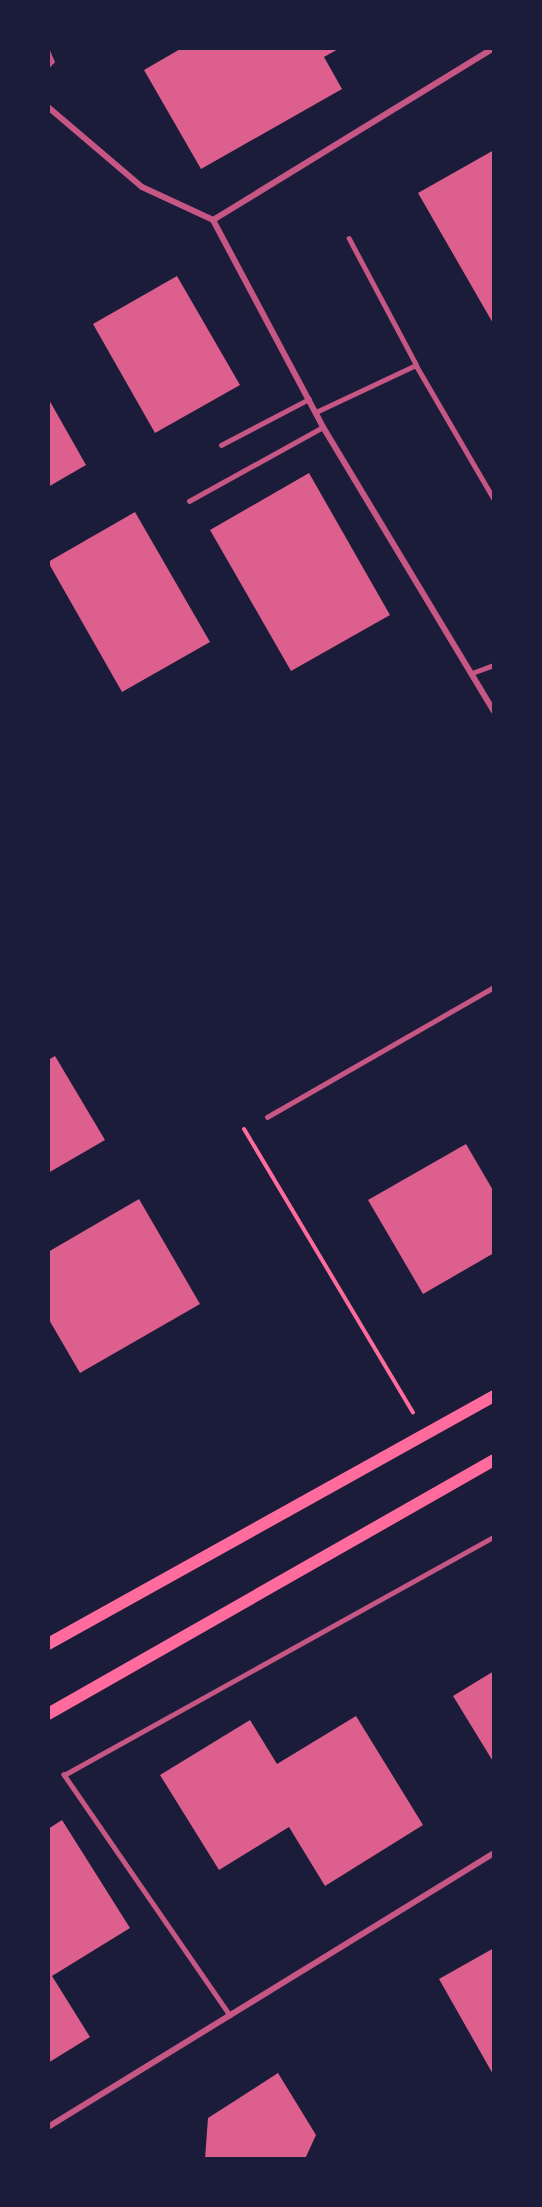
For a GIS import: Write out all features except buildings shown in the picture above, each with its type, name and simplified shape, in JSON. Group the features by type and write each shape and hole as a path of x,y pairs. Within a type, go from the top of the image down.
{"main road":[{"path":"48,1644 494,1396"},
{"path":"48,1714 494,1460"}],"street":[{"path":"213,220 494,48"},
{"path":"48,107 142,187 213,220 323,427 494,712"},
{"path":"48,2127 494,1853"}],"lane":[{"path":"48,52 52,61 48,66"},
{"path":"349,239 416,364 494,499"},
{"path":"316,412 416,364"},
{"path":"221,445 309,399"},
{"path":"189,501 323,427"},
{"path":"472,673 494,665"},
{"path":"267,1117 494,987"},
{"path":"230,2016 64,1774 494,1537"}],"path":[{"path":"244,1129 425,1434"}]}
